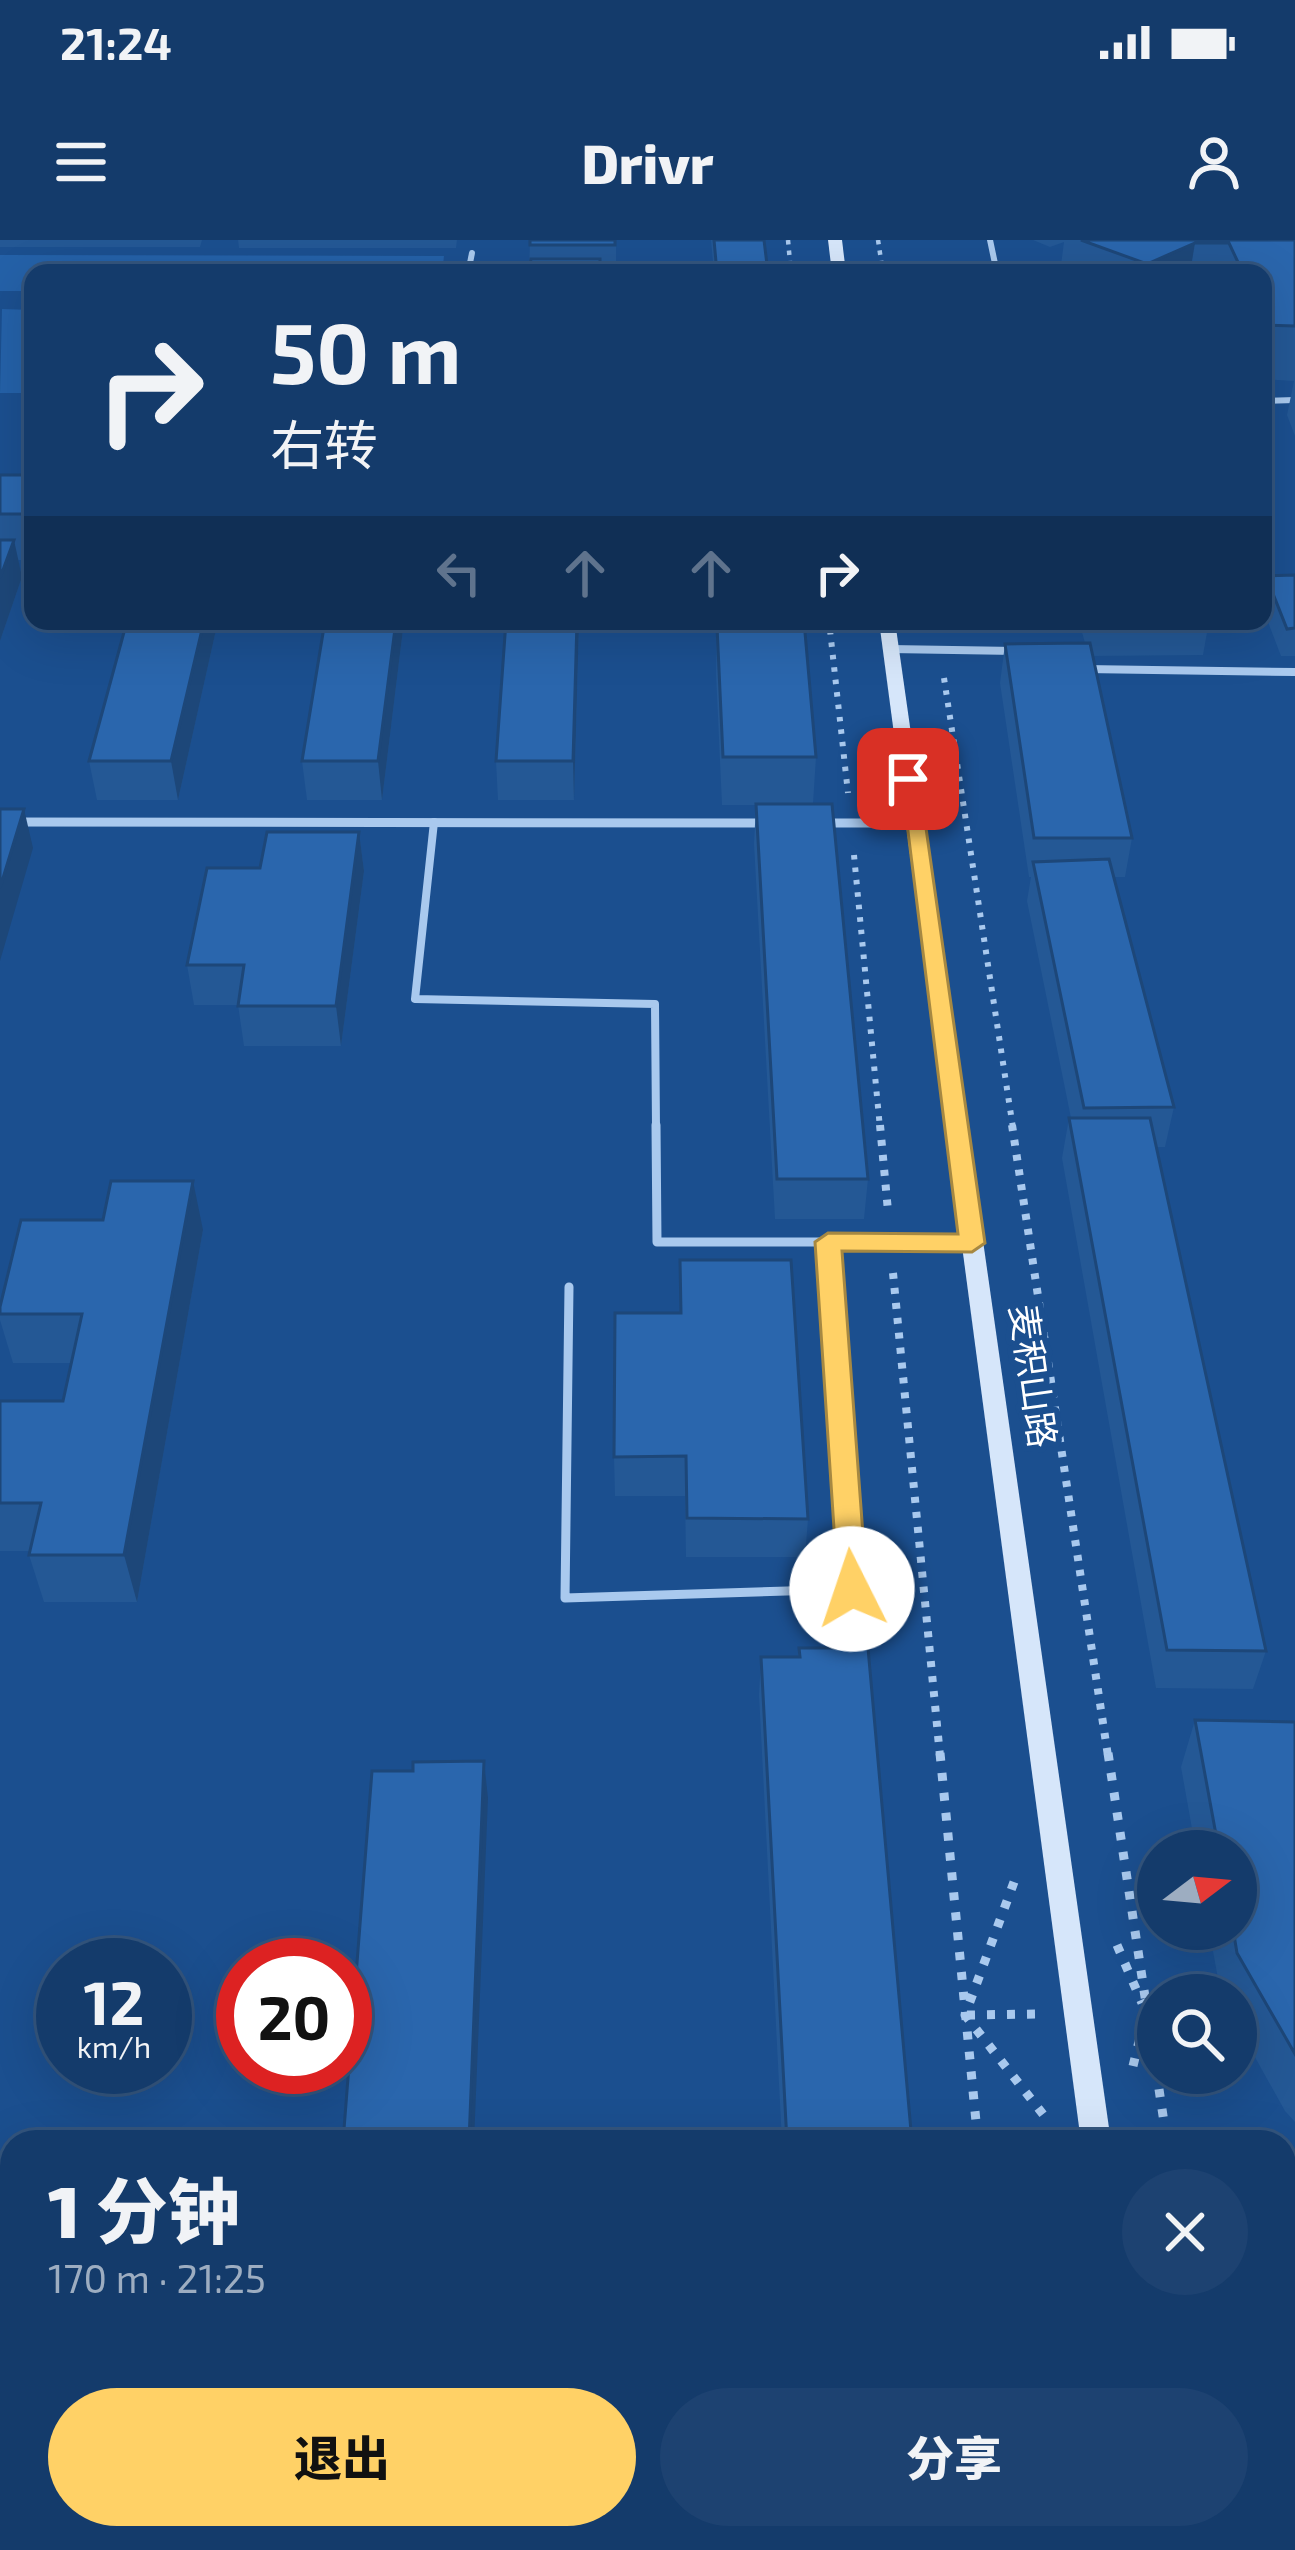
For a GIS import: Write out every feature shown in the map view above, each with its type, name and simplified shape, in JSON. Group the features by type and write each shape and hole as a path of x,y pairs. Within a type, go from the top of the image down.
{"street":[{"name":"麦积山路","path":"887,630 1094,2130"},
{"path":"0,822 782,823"},
{"path":"805,823 914,823"}],"lane":[{"path":"470,264 472,253"},
{"path":"890,649 1023,653"},
{"path":"1076,667 1295,672"},
{"path":"434,823 416,999 655,1004 657,1241 972,1243"},
{"path":"569,1287 566,1598 852,1589 828,1242"}],"path":[{"path":"831,630 977,2130"},
{"path":"940,649 1165,2130"},
{"path":"965,2015 1048,1790"},
{"path":"965,2015 1051,2124"}],"shaded area":[{"path":"0,255 444,256 443,264 24,264 24,291 0,291"},
{"path":"2,309 24,310 24,393 0,393"}],"building":[{"path":"530,240 615,240 615,245 530,245"},
{"path":"714,240 764,240 767,264 716,264"},
{"path":"1081,240 1295,240 1295,326 1272,325 1272,264 1239,264 1229,243 1195,243 1147,264"},
{"path":"531,259 600,259 600,264 530,264"},
{"path":"0,475 24,475 24,514 0,514"},
{"path":"0,540 14,540 0,578"},
{"path":"1295,575 1295,628 1287,629 1272,591 1272,576"},
{"path":"125,630 202,630 171,761 89,761"},
{"path":"324,630 395,630 378,761 302,761"},
{"path":"505,630 577,630 573,761 496,761"},
{"path":"717,630 805,630 816,757 723,757"},
{"path":"1090,643 1132,838 1034,838 1005,644"},
{"path":"756,804 832,804 868,1179 777,1179"},
{"path":"0,809 24,809 0,888"},
{"path":"267,832 359,832 336,1006 238,1006 244,965 187,965 207,868 260,868"},
{"path":"1109,859 1174,1107 1084,1108 1033,862"},
{"path":"1069,1118 1150,1118 1266,1651 1167,1650"},
{"path":"111,1181 193,1181 124,1555 29,1555 41,1503 0,1503 0,1401 63,1401 82,1314 0,1314 0,1307 21,1220 103,1220"},
{"path":"680,1260 791,1260 808,1519 687,1518 686,1456 614,1457 615,1313 681,1313"},
{"path":"799,1648 868,1648 911,2130 786,2130 761,1657 800,1657"},
{"path":"1195,1720 1295,1722 1295,2054 1257,1988 1257,1974 1249,1974 1237,1953 1257,1950 1257,1830 1215,1830"},
{"path":"484,1761 469,2130 344,2130 347,2094 372,2094 372,1938 359,1938 372,1771 413,1771 413,1762"}],"route":[{"path":"852,1589 828,1242 972,1243 908,779"}]}
